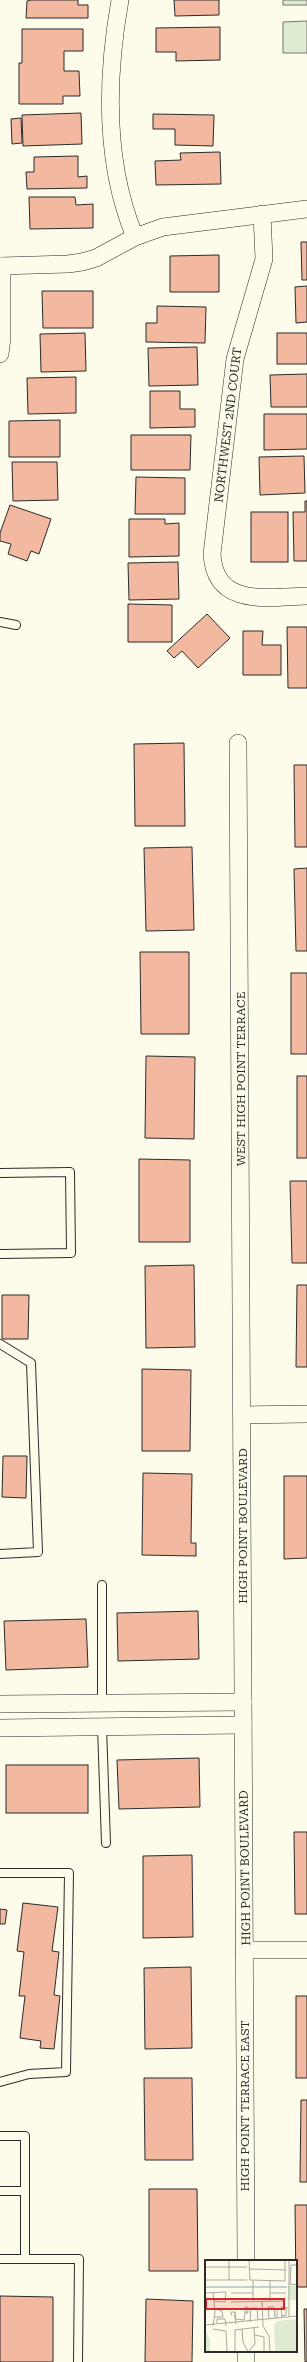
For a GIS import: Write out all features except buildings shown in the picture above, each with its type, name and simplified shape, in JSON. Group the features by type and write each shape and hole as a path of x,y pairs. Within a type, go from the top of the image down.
{"street":[{"path":"120,0 111,80 111,131 116,179 124,209 135,237"},
{"path":"0,354 2,338 1,266 68,264 82,262 109,252 135,237 163,227 307,209"},
{"name":"NORTHWEST 2ND COURT","path":"262,214 264,259 235,359 212,554 213,567 218,579 226,588 238,595 250,597 307,596"},
{"name":"WEST HIGH POINT TERRACE","path":"238,743 243,1415"},
{"path":"243,1415 307,1414"},
{"name":"HIGH POINT BOULEVARD","path":"243,1415 244,1950 307,1950"},
{"path":"0,1704 243,1702"},
{"path":"0,1728 243,1725"},
{"name":"HIGH POINT TERRACE EAST","path":"244,1950 246,2260"}],"lane":[{"path":"0,622 16,625"},
{"path":"0,1173 70,1172 71,1253 0,1254"},
{"path":"0,1344 31,1363 38,1552 0,1554"},
{"path":"102,1585 102,1703"},
{"path":"102,1727 106,1843"},
{"path":"0,1872 69,1873 66,2072 30,2074 0,2082"},
{"path":"0,2136 25,2136 25,2259"},
{"path":"0,2191 25,2191"},
{"path":"0,2259 80,2259 78,2362"}],"green space":[{"path":"283,0 307,0 307,5 283,5"},
{"path":"307,21 307,53 283,53 283,22"}]}
